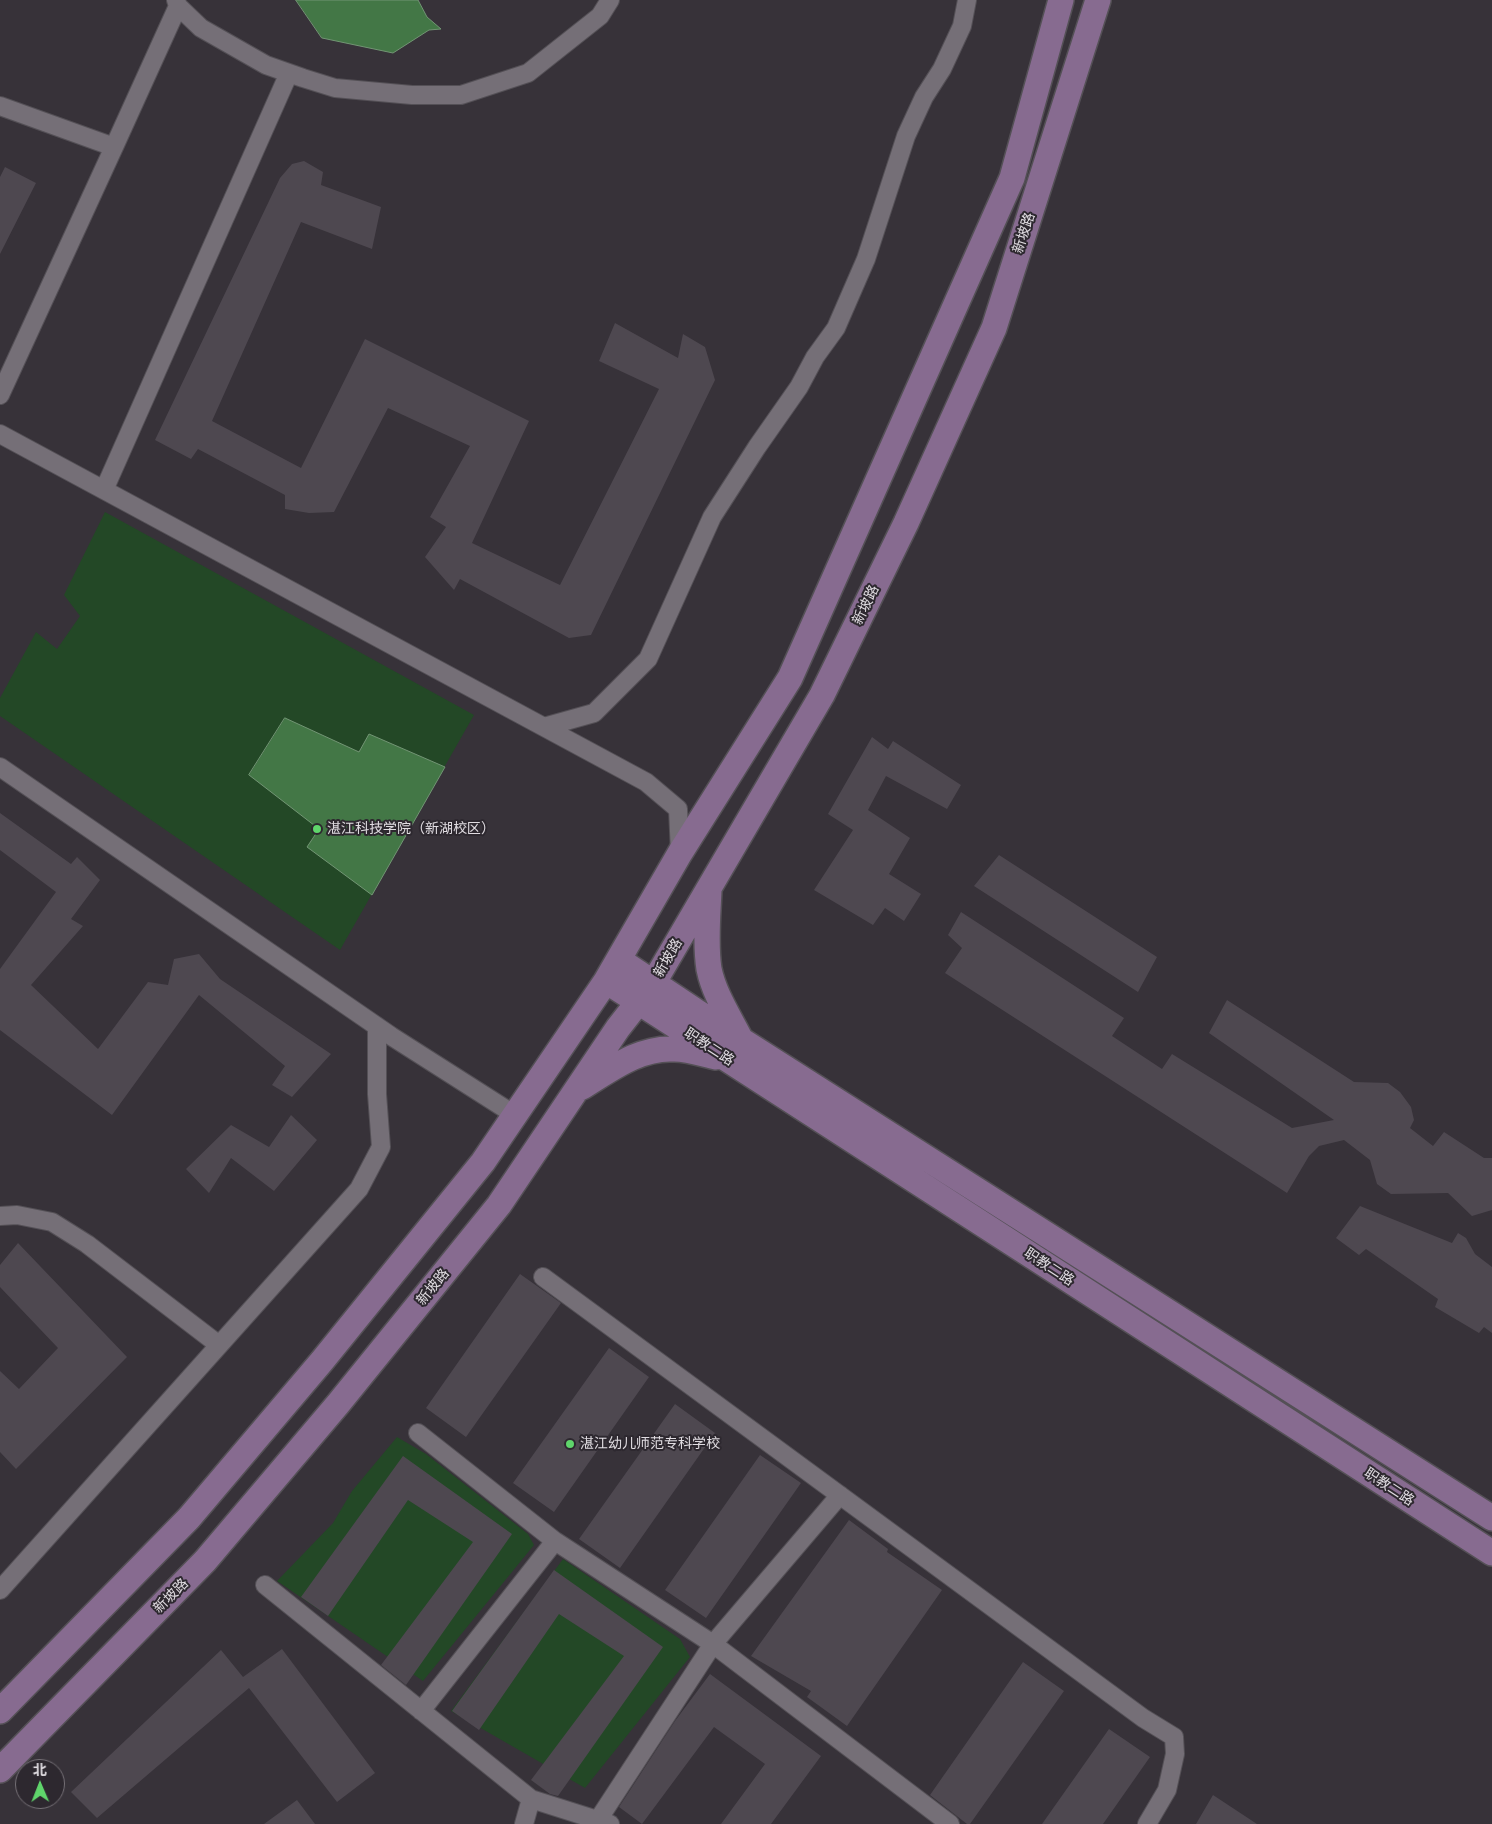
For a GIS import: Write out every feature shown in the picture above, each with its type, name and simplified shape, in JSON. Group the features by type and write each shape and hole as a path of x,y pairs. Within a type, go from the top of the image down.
{"street":[{"path":"0,395 114,147 177,3 201,28 266,65 335,88 412,95 461,95 528,73 600,16 610,0"},
{"path":"544,727 594,713 648,659 712,517 836,328 866,259 906,136 924,97 942,69 962,26 967,0"},
{"path":"0,1711 189,1518 322,1361 477,1170 606,981 680,853 790,678 916,399 1012,178 1061,0"},
{"name":"新坡路","path":"0,1770 212,1553 338,1404 499,1204 618,1028 654,982 822,695 906,523 994,328 1098,0"},
{"path":"104,490 289,73"},
{"path":"0,106 114,147"},
{"path":"0,434 646,782 678,809 680,853"},
{"path":"0,767 377,1026 515,1115"},
{"path":"575,1091 630,1057 674,1049 734,1050 709,970 707,951 709,888"},
{"name":"职教二路","path":"619,960 654,982 734,1050 1492,1554"},
{"name":"职教二路","path":"606,981 639,1002 734,1050 1492,1518"},
{"path":"0,1590 359,1189 381,1147 377,1094 377,1026"},
{"path":"0,1216 16,1215 52,1222 87,1244 220,1345"},
{"path":"543,1277 1143,1718 1174,1737 1175,1754 1168,1790 1147,1824"},
{"path":"418,1433 555,1541 713,1644 950,1824"},
{"path":"266,1585 531,1799 604,1822 713,1644 840,1495"},
{"path":"422,1711 555,1541"},
{"path":"524,1824 531,1799"}],"shaded area":[{"path":"296,0 418,0 427,17 441,29 429,30 393,53 322,38"},
{"path":"105,512 474,715 340,950 0,716 0,698 36,632 57,649 80,616 64,595"},
{"path":"285,718 359,752 369,734 445,767 372,895 307,847 319,829 249,775"},
{"path":"397,1437 426,1454 528,1534 534,1545 423,1681 277,1581 333,1523 352,1491"},
{"path":"563,1559 680,1639 690,1657 585,1788 451,1711"}],"building":[{"path":"304,161 323,172 321,185 381,207 372,249 301,222 212,421 301,468 365,339 529,421 472,543 560,585 659,389 599,361 615,323 678,358 683,334 705,347 715,380 591,635 569,638 460,579 454,590 425,557 446,527 430,517 470,446 388,408 334,512 309,513 285,509 285,495 198,449 191,459 155,440 280,178 292,164"},
{"path":"5,167 36,183 0,254 0,177"},
{"path":"872,737 888,749 893,741 961,785 947,809 886,776 868,810 910,838 889,874 921,894 904,921 885,908 873,925 814,890 853,830 828,814"},
{"path":"0,813 71,864 77,857 100,880 71,919 83,926 31,985 98,1049 148,982 168,985 174,959 199,954 220,979 331,1054 292,1097 272,1085 285,1066 199,995 112,1115 0,1030 0,969 56,892 0,850"},
{"path":"999,855 1157,957 1138,992 974,886"},
{"path":"961,912 1124,1018 1112,1036 1162,1069 1172,1054 1292,1128 1334,1120 1209,1033 1227,1000 1354,1082 1388,1083 1400,1092 1411,1107 1414,1120 1410,1128 1433,1146 1444,1132 1484,1158 1492,1158 1492,1210 1472,1216 1448,1193 1391,1194 1377,1184 1370,1160 1344,1140 1319,1146 1309,1156 1287,1193 945,973 962,948 948,935"},
{"path":"291,1115 317,1140 274,1191 231,1158 209,1193 186,1169 231,1125 269,1147"},
{"path":"1360,1206 1452,1243 1458,1233 1466,1238 1475,1254 1492,1267 1492,1333 1484,1327 1479,1333 1435,1307 1438,1299 1366,1249 1359,1255 1336,1238"},
{"path":"18,1243 127,1357 16,1469 0,1452 0,1371 19,1389 58,1348 0,1287 0,1265"},
{"path":"520,1274 561,1303 466,1437 426,1408"},
{"path":"609,1348 649,1377 554,1512 513,1483"},
{"path":"675,1404 715,1433 620,1568 579,1539"},
{"path":"760,1455 801,1483 706,1618 665,1590"},
{"path":"403,1456 512,1534 406,1685 381,1665 473,1542 408,1500 328,1616 301,1597"},
{"path":"849,1520 888,1549 887,1552 942,1590 847,1726 807,1697 811,1691 751,1656"},
{"path":"554,1570 663,1647 558,1796 550,1794 531,1780 624,1656 559,1614 479,1730 452,1711"},
{"path":"282,1649 375,1773 337,1802 249,1688 97,1818 71,1792 221,1650 243,1677"},
{"path":"1023,1662 1064,1691 970,1824 967,1824 930,1795"},
{"path":"710,1674 821,1756 771,1824 721,1824 765,1764 714,1727 642,1824 619,1807 675,1721"},
{"path":"1109,1729 1150,1757 1103,1824 1042,1824"},
{"path":"1213,1795 1257,1824 1196,1824"},
{"path":"297,1800 315,1824 264,1824"}],"place":[{"name":"湛江科技学院（新湖校区）","path":"317,829"},
{"name":"湛江幼儿师范专科学校","path":"570,1444"}]}
